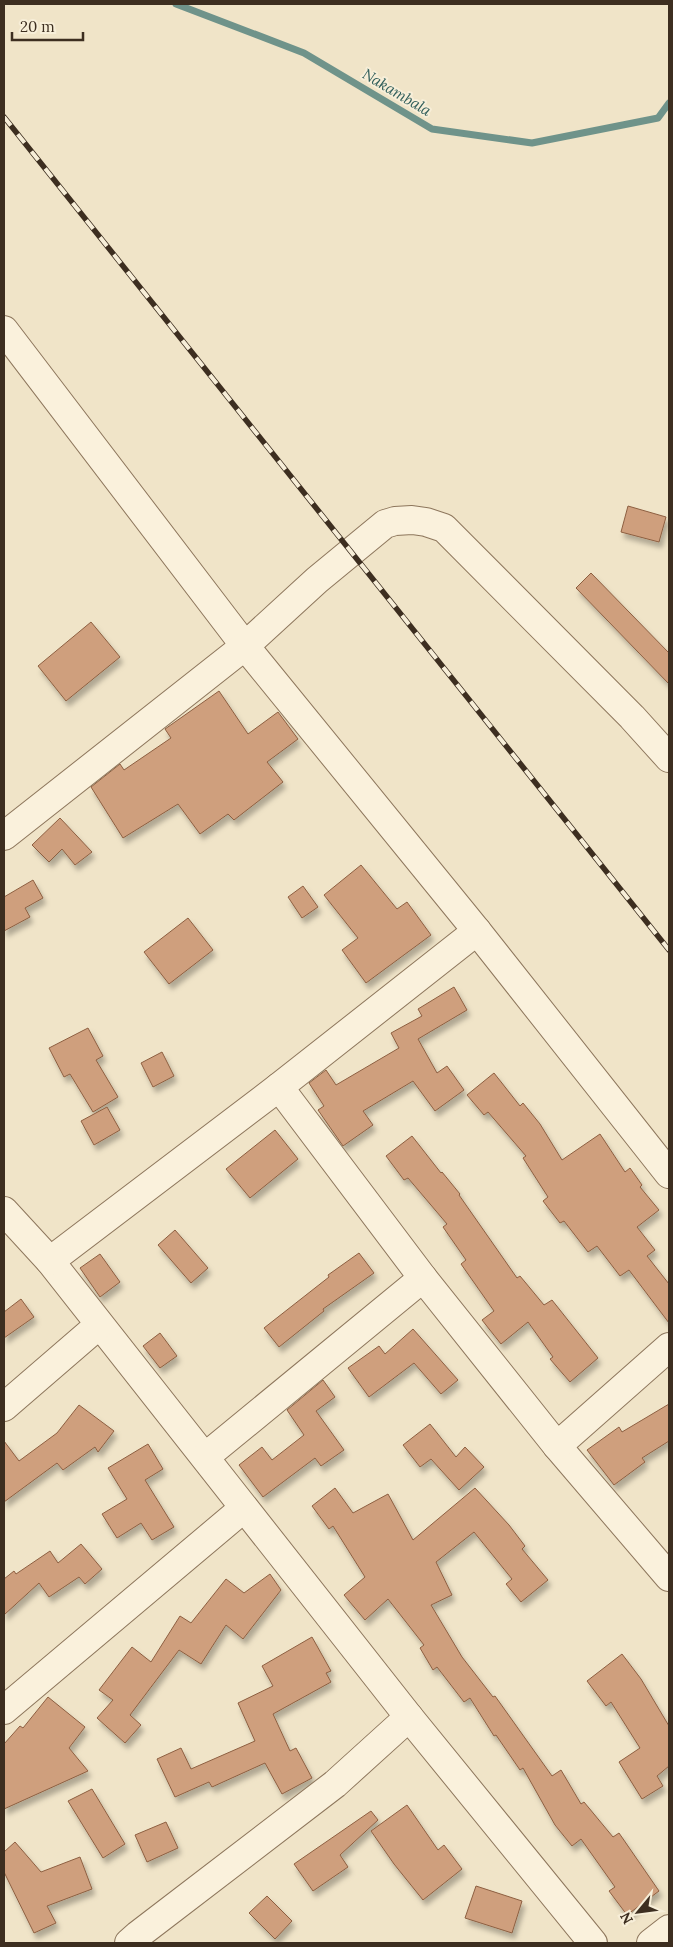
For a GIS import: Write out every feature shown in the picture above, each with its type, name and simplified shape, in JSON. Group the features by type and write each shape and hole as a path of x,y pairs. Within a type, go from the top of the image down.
{"street":[{"path":"4,330 246,646 477,930 669,1174"},
{"path":"4,836 246,646 316,580 385,524 404,521 426,522 444,528 632,717 665,747"},
{"path":"50,1261 279,1087 477,930"},
{"path":"279,1087 423,1278 556,1446 669,1576"},
{"path":"4,1211 50,1261 99,1326 205,1457 409,1717 593,1943"},
{"path":"205,1457 423,1278"},
{"path":"4,1407 99,1326"},
{"path":"556,1446 669,1347"},
{"path":"4,1710 244,1508"},
{"path":"129,1943 335,1784 409,1717"},
{"path":"651,1943 669,1929"}],"building":[{"path":"628,506 666,517 659,542 621,532"},
{"path":"591,573 669,653 669,684 576,588"},
{"path":"91,622 120,657 66,701 38,666"},
{"path":"219,691 248,734 278,712 298,739 267,762 283,782 234,820 228,814 200,834 178,804 123,838 91,787 120,764 124,770 171,738 165,729"},
{"path":"60,818 92,852 75,865 62,849 49,862 32,845"},
{"path":"361,865 397,909 407,902 431,935 366,983 342,950 358,938 324,895"},
{"path":"33,880 43,898 25,908 30,917 4,931 4,897"},
{"path":"303,886 318,907 302,918 288,897"},
{"path":"188,918 213,950 169,984 144,952"},
{"path":"454,987 467,1010 418,1039 437,1073 447,1066 464,1090 435,1111 413,1081 363,1111 373,1125 343,1146 318,1110 324,1106 309,1083 326,1070 336,1085 399,1048 391,1033 422,1016 418,1009"},
{"path":"88,1028 103,1056 96,1060 118,1097 93,1112 70,1074 64,1077 49,1048"},
{"path":"162,1052 174,1076 153,1087 141,1063"},
{"path":"494,1073 520,1106 523,1103 540,1124 562,1160 600,1134 625,1172 630,1168 642,1185 640,1187 659,1210 637,1227 655,1250 647,1256 669,1284 669,1323 629,1270 620,1276 597,1246 588,1252 564,1221 560,1223 543,1201 548,1197 523,1158 526,1156 488,1112 484,1115 467,1095"},
{"path":"107,1107 120,1130 94,1145 81,1121"},
{"path":"275,1130 298,1159 250,1198 226,1169"},
{"path":"412,1136 460,1194 517,1278 520,1276 544,1305 552,1300 598,1358 570,1382 550,1359 553,1357 528,1322 501,1344 482,1320 494,1311 461,1264 466,1260 443,1227 447,1224 408,1178 404,1180 386,1156"},
{"path":"175,1230 208,1268 191,1283 158,1245"},
{"path":"359,1253 374,1273 323,1309 324,1311 279,1347 264,1328 329,1277 328,1275"},
{"path":"100,1254 120,1282 100,1297 80,1268"},
{"path":"21,1299 34,1317 4,1338 4,1312"},
{"path":"413,1329 458,1380 441,1394 414,1363 369,1397 348,1368 379,1346 385,1354"},
{"path":"160,1333 177,1356 160,1368 143,1346"},
{"path":"323,1380 335,1397 316,1411 344,1450 321,1466 315,1458 263,1497 239,1465 262,1447 272,1460 304,1435 287,1410"},
{"path":"669,1404 669,1441 642,1458 645,1462 614,1485 587,1450 619,1427 622,1432"},
{"path":"79,1405 114,1431 98,1452 95,1447 63,1470 57,1463 4,1502 4,1441 19,1461 57,1433"},
{"path":"430,1424 456,1457 465,1447 484,1467 459,1490 431,1459 420,1467 403,1445"},
{"path":"148,1444 163,1469 145,1480 174,1527 152,1540 141,1523 117,1538 102,1514 127,1499 108,1468"},
{"path":"335,1488 353,1513 388,1494 413,1540 475,1488 509,1525 525,1546 522,1549 548,1580 521,1602 506,1584 512,1579 474,1532 436,1562 452,1595 431,1605 462,1657 493,1697 495,1696 552,1776 561,1770 581,1804 584,1802 613,1837 619,1833 659,1891 627,1915 609,1891 615,1887 581,1839 572,1846 555,1825 523,1768 520,1770 496,1735 494,1736 470,1698 464,1702 437,1667 433,1670 420,1648 424,1645 388,1599 365,1620 344,1595 365,1577 333,1526 329,1529 312,1506"},
{"path":"81,1544 102,1569 85,1584 79,1577 49,1597 39,1583 4,1615 4,1579 14,1571 16,1574 50,1551 58,1563"},
{"path":"270,1574 281,1590 243,1639 226,1625 201,1664 179,1650 130,1715 141,1725 125,1743 97,1718 113,1700 99,1690 132,1647 151,1662 180,1616 191,1623 226,1579 244,1593"},
{"path":"312,1637 331,1671 326,1673 331,1682 273,1714 290,1751 296,1748 312,1778 282,1794 265,1763 212,1787 209,1782 175,1797 157,1759 181,1748 191,1769 255,1741 238,1703 273,1686 262,1666"},
{"path":"622,1654 641,1679 669,1726 669,1766 657,1776 663,1786 642,1799 619,1762 640,1748 611,1702 606,1706 587,1681"},
{"path":"48,1697 85,1727 69,1748 88,1771 4,1809 4,1744 20,1726 23,1728"},
{"path":"92,1789 125,1844 103,1858 68,1801"},
{"path":"407,1805 438,1850 444,1845 462,1869 423,1900 371,1831"},
{"path":"371,1811 378,1820 340,1855 348,1867 313,1891 294,1864"},
{"path":"166,1822 178,1848 147,1862 135,1835"},
{"path":"15,1842 41,1872 80,1857 92,1889 47,1906 56,1923 34,1933 4,1872 4,1852"},
{"path":"476,1886 522,1901 512,1933 465,1918"},
{"path":"267,1896 292,1921 275,1939 249,1913"}],"waterway":[{"name":"Nakambala","path":"176,4 304,53 432,129 532,143 658,118 669,103"}],"railway":[{"path":"4,117 669,950"}]}
